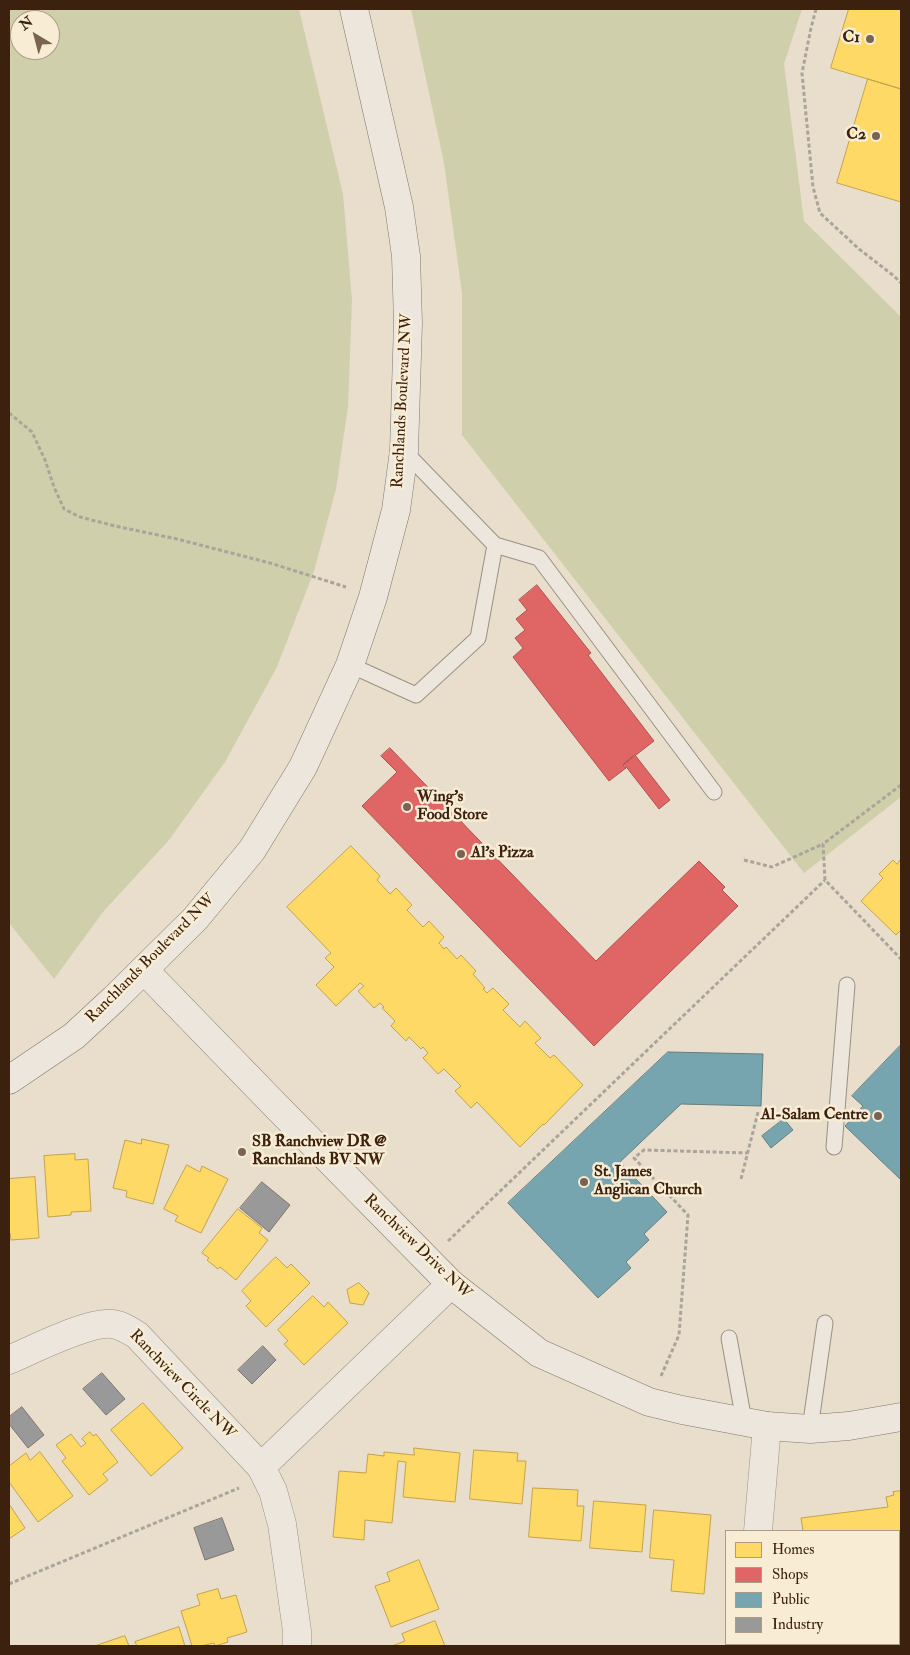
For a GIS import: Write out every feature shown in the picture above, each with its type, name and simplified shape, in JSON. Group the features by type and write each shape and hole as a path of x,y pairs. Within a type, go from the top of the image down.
{"street":[{"name":"Ranchlands Boulevard NW","path":"9,1080 74,1036 144,970 195,919 252,850 303,767 350,666 373,597 396,510 404,451 408,323 406,256 397,198 354,9"},
{"name":"Ranchview Drive NW","path":"144,970 451,1284 538,1352 649,1402 755,1424 810,1429 849,1426 901,1417"},
{"path":"261,1467 451,1284"},
{"name":"Ranchview Circle NW","path":"9,1360 84,1328 99,1324 113,1324 127,1328 137,1335 261,1467 273,1492 282,1524 297,1631 297,1646"},
{"path":"755,1424 758,1530"}],"lane":[{"path":"404,451 495,545 538,558 714,792"},
{"path":"350,666 416,695 478,638 495,545"},
{"path":"834,1147 847,985"},
{"path":"810,1429 825,1323"},
{"path":"729,1338 755,1424"}],"path":[{"path":"816,9 802,74 813,187 820,213 859,250 901,283"},
{"path":"9,413 32,432 64,509 80,517 270,563 373,597"},
{"path":"744,860 772,867 823,844 901,785"},
{"path":"823,844 825,880 900,956"},
{"path":"428,1260 825,880"},
{"path":"741,1179 746,1153 758,1112"},
{"path":"649,1402 680,1335 688,1215 634,1158 644,1150 746,1153"},
{"path":"9,1584 237,1489 261,1467"}],"green space":[{"path":"9,9 299,9 343,194 352,300 348,407 336,489 314,571 277,667 225,762 169,840 103,912 54,979 9,923"},
{"path":"411,9 802,9 784,64 804,221 901,317 901,797 804,873 462,435 462,293 444,163"}],"building: Homes":[{"name":"C1","path":"849,9 901,9 901,89 831,68"},
{"name":"C2","path":"868,79 901,89 901,202 837,183"},
{"path":"351,846 380,876 377,880 390,894 396,888 412,905 407,910 423,927 429,921 444,937 439,943 444,949 446,947 457,959 461,955 476,971 473,974 485,988 483,989 487,993 493,988 509,1004 503,1010 520,1027 525,1021 541,1038 535,1043 550,1058 554,1055 583,1085 520,1147 477,1102 471,1108 455,1091 461,1086 444,1069 438,1074 423,1058 428,1053 423,1047 421,1049 409,1037 406,1041 391,1026 395,1021 382,1008 384,1007 380,1003 374,1008 358,991 364,986 360,983 336,1006 316,985 334,967 325,958 331,953 287,907"},
{"path":"901,859 901,930 896,935 861,901 883,878 879,874 893,860 897,864"},
{"path":"142,1139 169,1145 153,1204 126,1197 127,1191 113,1188 125,1140 141,1144"},
{"path":"75,1154 75,1160 88,1159 91,1211 71,1212 71,1215 48,1217 44,1156"},
{"path":"187,1165 200,1172 202,1166 228,1179 201,1233 175,1221 178,1216 164,1209"},
{"path":"35,1177 39,1238 11,1240 9,1233 9,1179"},
{"path":"238,1209 262,1228 259,1233 268,1240 236,1280 220,1267 218,1269 202,1253"},
{"path":"276,1257 287,1268 291,1264 310,1283 266,1327 246,1306 251,1301 242,1291"},
{"path":"359,1283 369,1293 363,1305 350,1303 347,1290"},
{"path":"313,1296 324,1307 328,1302 348,1323 304,1365 284,1344 288,1341 278,1330"},
{"path":"143,1403 183,1448 151,1476 111,1430"},
{"path":"90,1432 93,1436 96,1434 118,1462 103,1474 108,1480 89,1495 62,1461 66,1458 56,1445 71,1434 81,1447 86,1443 82,1439"},
{"path":"414,1448 460,1453 455,1502 403,1497 406,1462 398,1461 392,1523 365,1520 364,1540 333,1537 339,1471 366,1473 368,1454 384,1456 384,1452 414,1455"},
{"path":"474,1450 518,1453 517,1461 526,1461 522,1504 470,1499"},
{"path":"40,1452 73,1496 38,1522 9,1482 9,1466 26,1453 30,1460"},
{"path":"533,1488 578,1490 577,1506 584,1506 581,1541 529,1537"},
{"path":"901,1491 900,1542 900,1530 803,1530 801,1518 888,1507 886,1497 894,1495 893,1492"},
{"path":"594,1501 646,1505 642,1552 590,1548"},
{"path":"9,1504 25,1528 9,1539"},
{"path":"654,1510 711,1515 704,1594 671,1591 674,1560 650,1558"},
{"path":"419,1560 439,1609 391,1627 375,1586 390,1581 387,1573"},
{"path":"218,1589 221,1599 236,1595 247,1632 227,1638 228,1642 215,1646 214,1643 192,1646 181,1611 200,1605 197,1595"},
{"path":"435,1621 445,1646 392,1646 405,1641 402,1634"},
{"path":"179,1627 185,1646 137,1646 135,1642"},
{"path":"125,1636 129,1646 95,1646"}],"building: Shops":[{"path":"537,585 591,653 588,655 654,741 623,765 626,768 609,781 513,657 523,648 515,638 525,630 516,619 527,610 519,600"},
{"path":"390,748 596,961 699,861 725,887 722,890 738,906 594,1046 362,806 397,772 381,756"},
{"path":"635,755 670,800 659,809 624,764"}],"building: Public":[{"name":"Al-Salam Centre","path":"900,1046 901,1180 845,1126 863,1106 852,1096"},
{"name":"St. James Anglican Church","path":"668,1052 763,1054 761,1106 681,1104 620,1162 667,1212 644,1234 649,1240 626,1262 631,1268 598,1298 508,1203"},
{"path":"784,1119 793,1130 771,1148 762,1136"}],"building: Industry":[{"path":"262,1182 290,1205 269,1232 240,1208"},
{"path":"263,1346 276,1360 252,1384 238,1370"},
{"path":"102,1373 125,1399 106,1415 83,1389"},
{"path":"22,1407 44,1435 28,1448 9,1424 9,1417"},
{"path":"222,1518 234,1550 205,1560 194,1528"}],"place":[{"name":"C1","path":"870,39"},
{"name":"C2","path":"876,136"},
{"name":"Wing's Food Store","path":"407,807"},
{"name":"Al's Pizza","path":"461,854"},
{"name":"Al-Salam Centre","path":"878,1116"},
{"name":"SB Ranchview DR @ Ranchlands BV NW","path":"242,1152"},
{"name":"St. James Anglican Church","path":"584,1182"}]}
